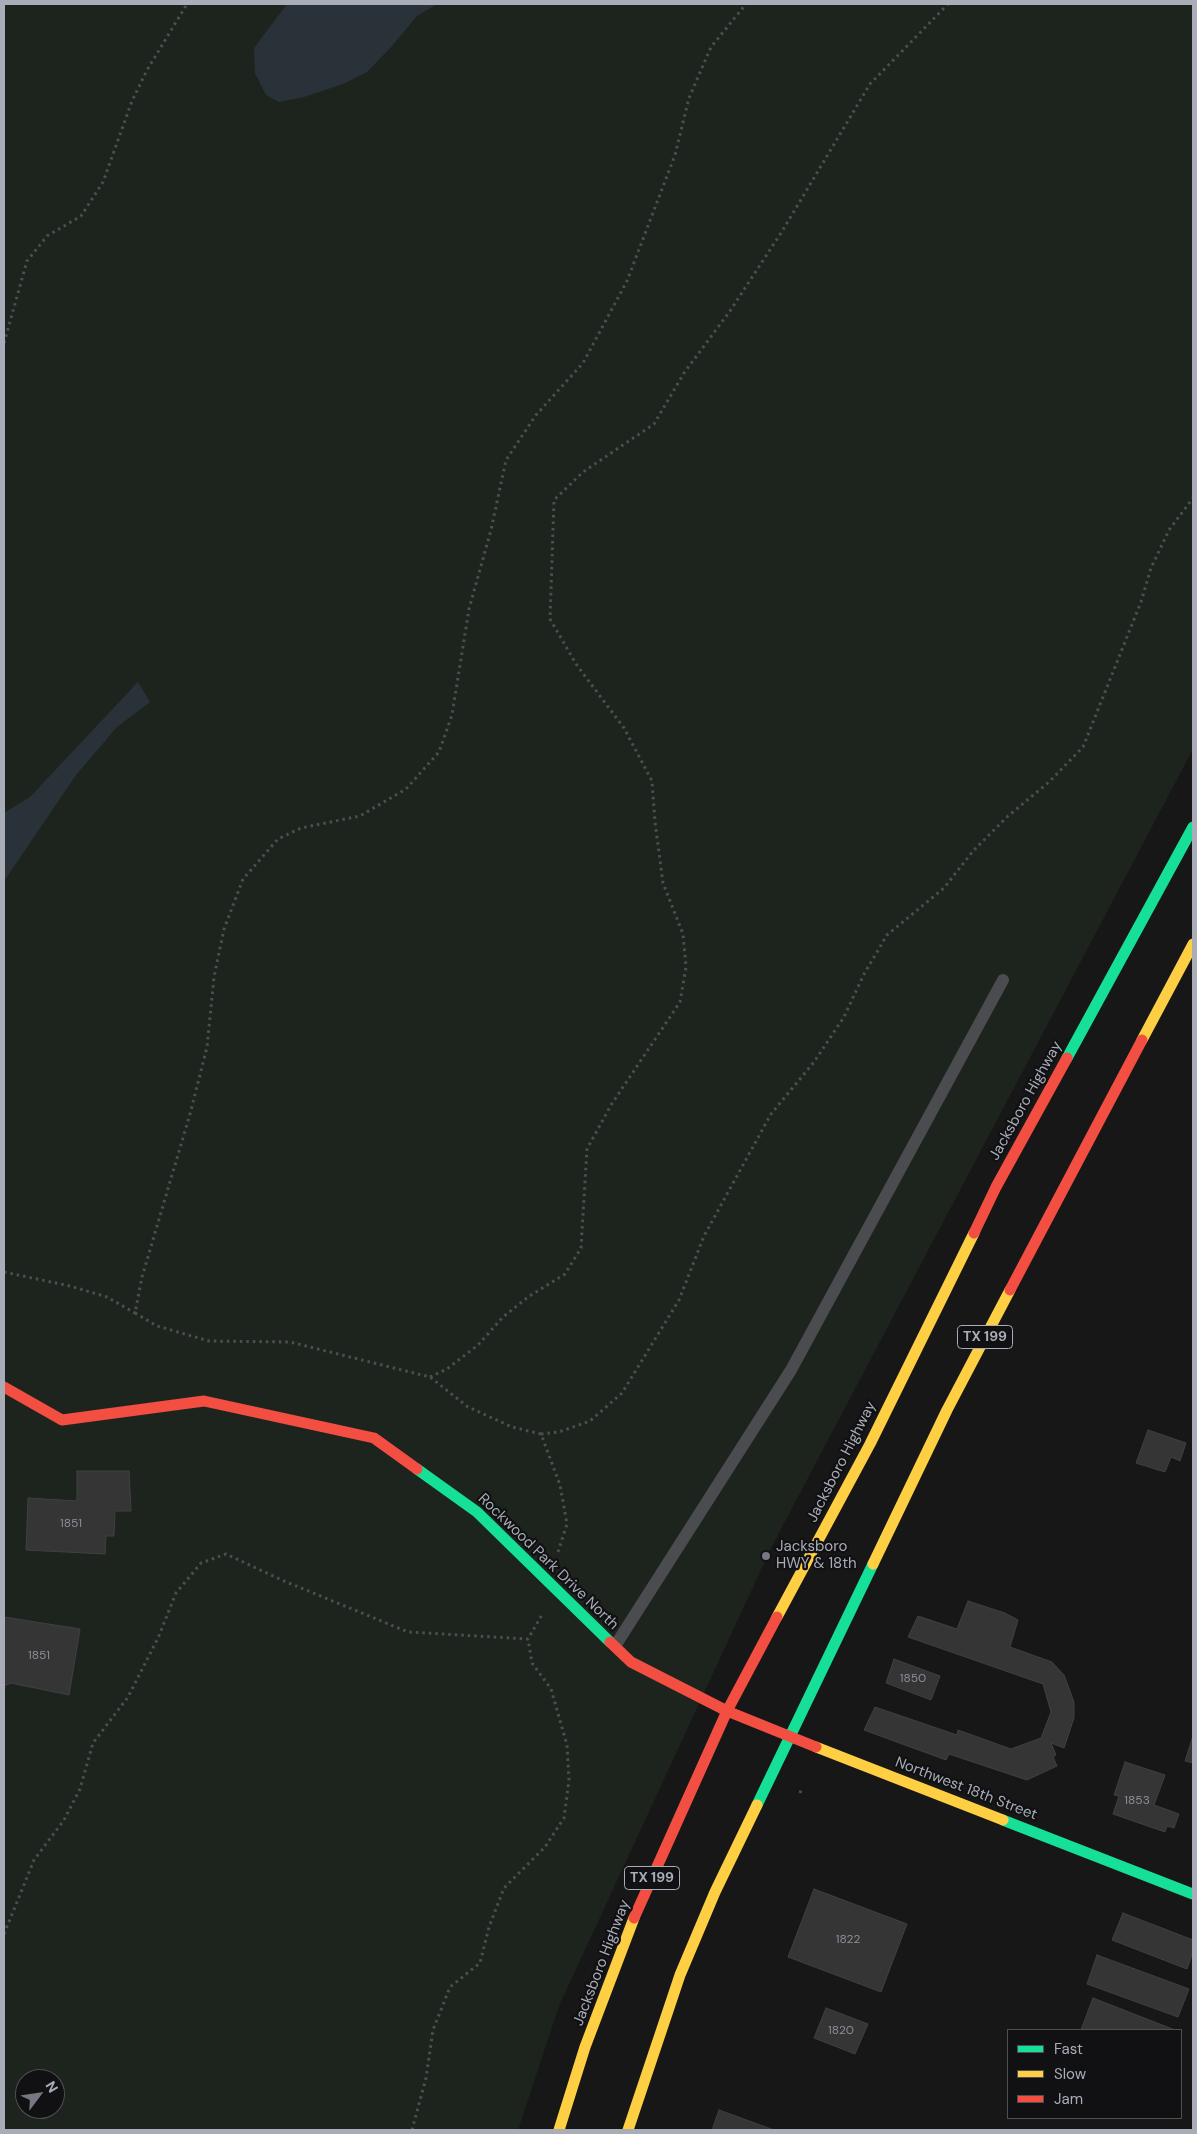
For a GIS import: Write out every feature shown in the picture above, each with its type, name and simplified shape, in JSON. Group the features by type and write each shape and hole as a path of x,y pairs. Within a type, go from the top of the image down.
{"main road":[{"name":"Jacksboro Highway","path":"559,2130 585,2047 629,1929 727,1711 870,1444 996,1187 1193,826"},
{"name":"TX 199","path":"628,2130 680,1975 715,1892 947,1410 1193,944"},
{"name":"Rockwood Park Drive North","path":"4,1386 62,1420 204,1401 374,1438 478,1512 631,1662 727,1711"},
{"name":"Northwest 18th Street","path":"727,1711 790,1738 1193,1894"}],"lane":[{"path":"615,1646 791,1370 1003,980"}],"path":[{"path":"4,343 27,260 47,236 81,216 103,182 132,101 147,70 187,4"},
{"path":"135,1313 142,1277 188,1122 206,1047 214,977 224,929 243,879 278,839 301,828 360,816 406,789 439,752 452,715 469,609 491,530 506,460 536,415 584,363 627,281 675,154 689,98 711,47 746,4"},
{"path":"430,1377 447,1370 478,1345 503,1317 528,1297 565,1274 581,1248 587,1149 611,1104 680,1002 686,967 683,934 663,883 652,781 624,728 576,664 550,619 554,500 583,472 654,424 684,373 730,311 781,233 870,84 948,4"},
{"path":"4,1272 70,1286 106,1297 157,1326 209,1341 290,1342 430,1377 468,1407 512,1427 541,1434 559,1432 590,1421 622,1393 679,1300 704,1236 771,1114 814,1062 844,1017 864,974 887,935 944,888 973,851 1008,816 1050,782 1083,747 1141,602 1151,568 1169,530 1193,498"},
{"path":"412,2130 426,2078 433,2030 450,1987 480,1963 489,1927 504,1888 546,1847 564,1818 569,1780 567,1745 551,1689 532,1663 528,1639 545,1610 555,1561 567,1524 560,1485 541,1434"},
{"path":"4,1934 34,1860 64,1820 80,1789 93,1743 128,1697 158,1638 176,1593 201,1563 226,1554 284,1581 408,1632 528,1639"},
{"path":"800,1793 802,1788"}],"shaded area":[{"path":"4,4 1193,4 1193,749 772,1546 559,2006 518,2130 4,2130"},
{"path":"287,4 437,4 417,16 367,72 343,84 304,97 279,102 266,95 255,73 254,48"},
{"path":"138,682 150,702 117,727 76,775 4,881 4,813 30,797"}],"building":[{"path":"1148,1430 1186,1443 1180,1461 1171,1457 1165,1472 1136,1463"},
{"path":"77,1471 129,1471 131,1511 115,1511 114,1536 106,1536 105,1554 26,1550 28,1498 77,1501"},
{"path":"968,1601 1005,1613 1018,1620 1010,1647 1052,1662 1064,1675 1074,1702 1074,1718 1064,1748 1051,1743 1056,1755 1053,1757 1057,1766 1027,1780 949,1754 946,1760 864,1730 875,1707 957,1735 958,1730 1011,1749 1041,1738 1051,1712 1043,1684 908,1637 918,1616 957,1629"},
{"path":"4,1617 80,1629 69,1695 11,1683 4,1686"},
{"path":"894,1659 940,1676 931,1700 886,1683"},
{"path":"1193,1736 1193,1763 1185,1761"},
{"path":"1125,1762 1165,1775 1154,1805 1179,1814 1174,1828 1167,1826 1165,1832 1113,1814 1119,1796 1114,1795"},
{"path":"814,1889 907,1924 881,1992 788,1957"},
{"path":"1123,1913 1193,1940 1193,1952 1187,1969 1112,1940"},
{"path":"1097,1955 1189,1989 1178,2017 1087,1984"},
{"path":"1093,1998 1172,2029 1081,2029"},
{"path":"826,2008 868,2024 855,2054 814,2038"},
{"path":"719,2110 774,2130 712,2130"}],"traffic: fast":[{"path":"1067,1058 1193,827"},
{"path":"417,1469 477,1512 610,1642"},
{"path":"757,1805 873,1564"},
{"path":"1003,1820 1193,1894"}],"traffic: slow":[{"path":"1142,1040 1193,944"},
{"path":"777,1617 870,1444 974,1233"},
{"path":"873,1564 947,1410 1010,1290"},
{"path":"816,1747 1003,1820"},
{"path":"628,2130 680,1975 715,1892 757,1805"},
{"path":"559,2130 585,2047 634,1918"}],"traffic: jam":[{"path":"1010,1290 1142,1040"},
{"path":"974,1233 996,1187 1067,1058"},
{"path":"4,1387 62,1420 204,1401 374,1438 417,1469"},
{"path":"634,1918 727,1711 777,1617"},
{"path":"610,1642 631,1662 727,1711 816,1747"}],"place":[{"name":"Jacksboro HWY & 18th","path":"766,1556"}]}
